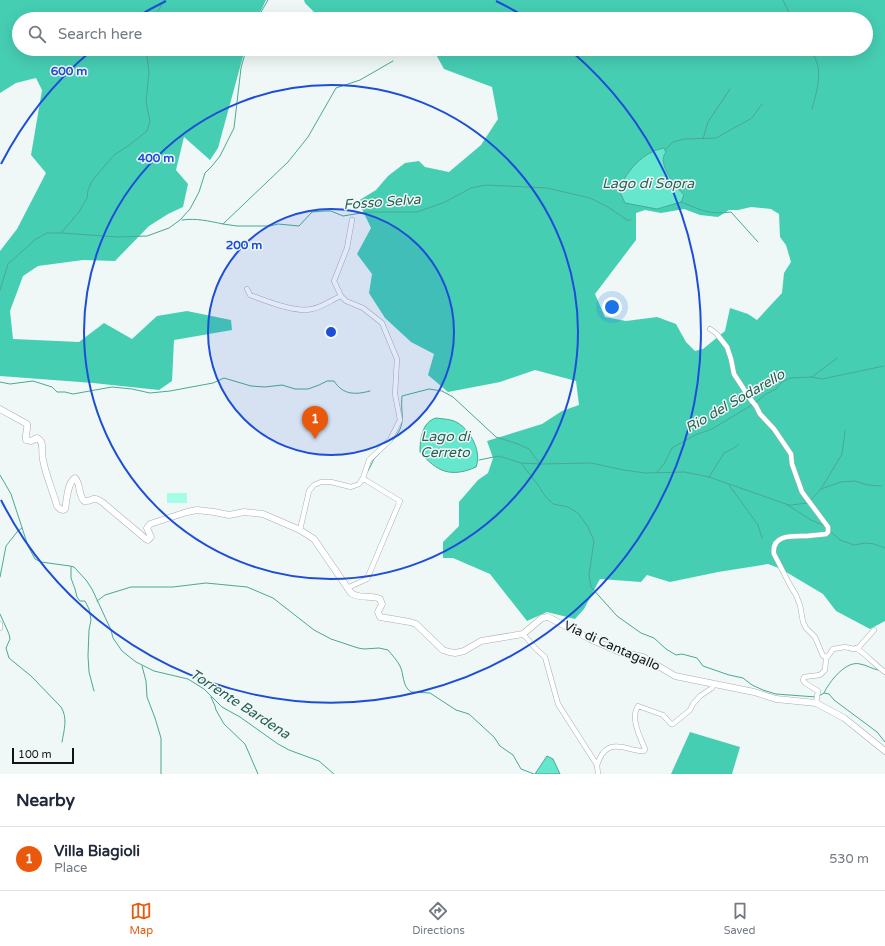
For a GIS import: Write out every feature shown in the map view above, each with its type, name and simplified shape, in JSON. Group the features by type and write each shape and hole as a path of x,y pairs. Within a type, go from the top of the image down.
{"street":[{"path":"300,530 309,491 314,485 322,482 331,482 351,487 359,484 363,478 369,460 390,440 400,420 396,394 397,359 382,323 368,312 346,301 341,296 334,281 347,248 352,220"},
{"path":"247,289 250,295 280,305 305,310 324,305 341,296"},
{"path":"710,329 716,333 727,347 732,359 734,374 764,420 774,429 791,454 792,464 802,492 828,527 828,532 826,534 786,536 780,539 774,545 773,549 774,554 800,605 803,622 806,628 815,636 823,656 827,657"},
{"path":"0,409 27,424 28,429 25,436 26,440 31,441 37,438 42,442 43,461 57,506 60,509 65,509 72,480 75,478 78,481 82,499 84,501 88,502 92,498 96,498 148,540 151,537 147,528 150,524 187,512 197,510 229,515 244,512 258,513 273,518 309,535 318,544 350,593 360,597 377,597 380,599 382,604 378,612 380,617 416,624 443,650 449,652 464,651 481,641 524,634 536,649 545,657 558,704 597,765 598,774"},
{"path":"347,588 367,579 400,501 367,482 363,478"},
{"name":"Via di Cantagallo","path":"524,634 542,618 548,618 620,652 643,657 676,676 754,692 776,699 816,701 844,718 885,751"},
{"path":"856,648 874,630"},
{"path":"816,701 818,691 803,680 804,677 814,676 825,670 827,657 833,649 845,647 856,648 863,652 877,667 885,672"},
{"path":"597,765 602,754 613,747 618,746 644,751 645,749 636,722 635,710 638,706 662,715 671,724 673,724 690,710 693,704 712,688 714,684"}],"shaded area":[{"path":"0,0 266,0 260,12 12,12 12,56 243,56 218,148 210,160 184,137 176,170 188,184 183,207 168,214 149,226 115,261 83,260 38,266 23,276 10,311 13,339 79,342 104,323 132,339 157,316 187,311 231,320 232,330 174,340 172,381 159,390 0,376 0,251 17,229 46,173 31,155 42,90 36,78 16,83 0,93"},
{"path":"304,0 885,0 885,621 870,629 836,611 823,594 781,569 768,564 670,582 647,575 641,582 600,579 584,609 575,619 547,612 527,621 490,574 453,558 443,558 443,542 459,526 459,502 478,480 488,473 493,458 487,441 542,424 562,411 579,405 576,381 535,370 500,382 448,392 428,375 434,354 411,342 385,318 369,293 372,274 357,254 371,228 358,201 376,190 388,176 405,163 419,161 425,167 449,172 481,145 498,119 492,87 444,69 437,56 873,56 873,12 314,12","holes":["664,148 666,152 663,162 665,168 672,181 684,195 666,206 657,209 645,206 657,150","751,207 771,209 779,214 780,237 786,245 791,262 784,273 782,293 757,320 748,314 730,308 725,331 703,349 695,351 686,342 676,324 657,317 626,321 605,317 595,294 636,240 636,213 645,210 661,213 684,209 700,215 718,217 729,210 738,210"]},
{"path":"167,493 187,493 187,503 167,503"},
{"path":"690,732 740,747 732,774 671,774"}],"water":[{"name":"Lago di Sopra","path":"664,148 666,152 663,162 668,175 684,195 681,202 657,209 625,203 619,190 626,176 637,163 649,153"},
{"name":"Lago di Cerreto","path":"436,418 456,422 467,431 474,442 478,455 476,467 459,472 445,471 432,464 420,452 421,437 425,427 431,420"},
{"path":"547,756 553,759 560,774 535,774"}],"waterway":[{"path":"158,12 164,0"},
{"name":"Fosso Selva","path":"261,12 268,0"},
{"path":"783,0 789,12"},
{"path":"61,233 79,212 87,198 88,190 92,181 114,155 147,131 150,121 146,102 149,72 147,56"},
{"name":"Fosso Selva","path":"0,290 8,264 36,239 47,233 118,237 147,236 169,228 180,220 190,209 199,192 205,173 220,156 234,128 241,68 244,56"},
{"path":"812,109 819,78 817,62 814,56"},
{"name":"Fosso Selva","path":"182,220 208,221 223,224 288,162 308,137 336,88 360,80 393,61"},
{"path":"703,139 708,122 730,89"},
{"path":"665,150 673,142 684,139 716,138 752,118 762,104"},
{"name":"Fosso Selva","path":"223,224 237,226 270,226 278,224 299,226 312,212 324,211 331,211 343,216 367,212 417,212 445,202 471,188 486,185 547,188 590,198 608,207 627,220 631,220"},
{"path":"681,202 711,212 731,212 758,242"},
{"path":"812,377 837,358"},
{"name":"Rio del Sodarello","path":"756,402 766,394 776,389 782,382 790,378 812,377 822,379 884,366"},
{"path":"0,382 10,384 33,381 52,387 57,392 73,394 112,387 150,393 170,391 213,383 224,378 251,386 265,387 282,385 295,389 308,389 327,381 334,381 341,389 350,393 370,391"},
{"path":"392,441 397,435 402,424 402,396 429,389 442,391 453,397 496,437 529,449 540,464"},
{"name":"Rio del Sodarello","path":"657,472 664,464 672,448 695,435 712,429 752,405"},
{"path":"811,500 821,489 842,454 845,431"},
{"path":"368,471 374,459 390,443"},
{"path":"709,477 724,453 739,444"},
{"name":"Rio del Sodarello","path":"479,460 499,456 521,463 591,463 645,473 685,472 709,477 786,504 811,520 825,526"},
{"path":"521,463 545,496 553,504 568,507 578,513 588,527 594,541 589,575 591,587 617,616 641,633 654,638 666,649 676,655 682,654 697,658 703,666 743,678 752,685 776,694 816,697"},
{"name":"Torrente Bardena","path":"0,475 11,494 28,546 35,559 41,562 74,567 92,589 111,630 113,638 122,651 136,662 154,671 188,679 204,689 222,707 240,717 278,744 289,750 319,761 334,774"},
{"path":"821,489 841,482 855,481 868,485 881,486"},
{"path":"729,485 758,525 762,538"},
{"path":"787,505 807,503"},
{"path":"0,577 6,546 22,528"},
{"name":"Rio del Sodarello","path":"830,531 840,540 854,545 865,543 874,544 885,548"},
{"path":"71,567 71,578 77,597 80,601 85,601 89,609 91,620 88,656 89,672 94,691"},
{"path":"97,601 105,595 131,587 173,587 206,583 247,587 273,598 314,630 331,639 358,648 379,648 388,650 400,666 406,687 411,692 430,693 456,710 469,714 494,737 500,746 513,755 521,769 534,774"},
{"path":"0,614 9,634 10,639 6,648 9,658 31,676 61,707 63,711 65,724 62,742"},
{"path":"824,693 834,678 849,665 860,664 878,670"},
{"path":"142,666 146,681 147,697 161,738 161,774"},
{"path":"819,696 824,693 829,694 834,700 877,732 885,742"},
{"path":"211,697 224,724 245,744 258,774"}],"place":[{"name":"Villa Biagioli","path":"315,439"}]}
